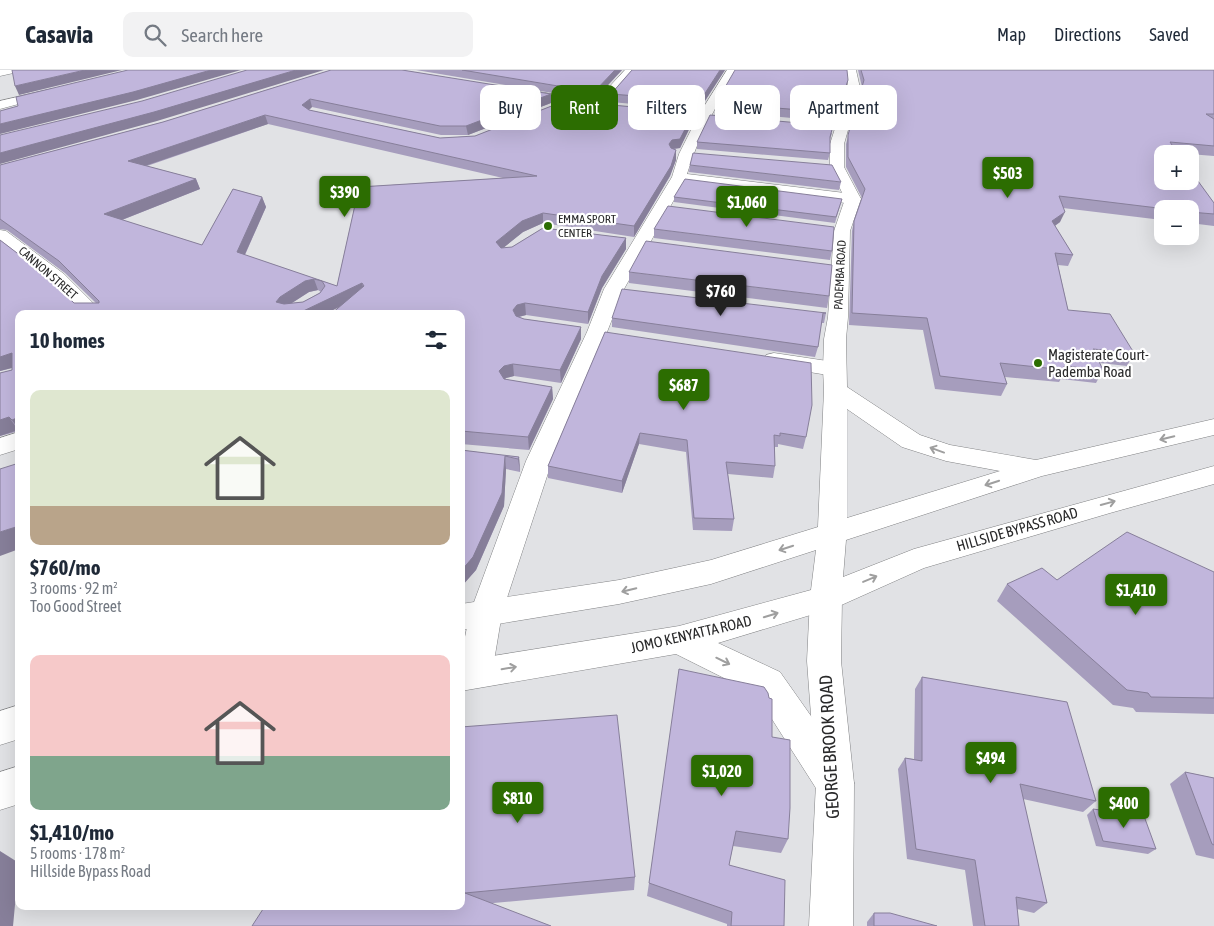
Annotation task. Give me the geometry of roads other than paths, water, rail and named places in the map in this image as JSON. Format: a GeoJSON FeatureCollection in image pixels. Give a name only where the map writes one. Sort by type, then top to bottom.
{"type":"FeatureCollection","features":[{"type":"Feature","properties":{"kind":"street"},"geometry":{"type":"LineString","coordinates":[[0,73],[14,70]]}},
{"type":"Feature","properties":{"kind":"street"},"geometry":{"type":"LineString","coordinates":[[617,85],[631,70]]}},
{"type":"Feature","properties":{"kind":"street"},"geometry":{"type":"LineString","coordinates":[[468,675],[474,615],[529,460],[556,426],[560,391],[624,290],[639,243],[679,177],[681,154],[732,70]]}},
{"type":"Feature","properties":{"kind":"street"},"geometry":{"type":"LineString","coordinates":[[852,70],[854,88],[836,127],[837,144],[832,167],[853,199]]}},
{"type":"Feature","properties":{"kind":"street"},"geometry":{"type":"LineString","coordinates":[[0,105],[64,89]]}},
{"type":"Feature","properties":{"kind":"street"},"geometry":{"type":"LineString","coordinates":[[546,111],[551,109]]}},
{"type":"Feature","properties":{"kind":"street"},"geometry":{"type":"LineString","coordinates":[[681,154],[705,156]]}},
{"type":"Feature","properties":{"kind":"street"},"geometry":{"type":"LineString","coordinates":[[679,177],[853,199]]}},
{"type":"Feature","properties":{"kind":"street","name":"PADEMBA ROAD"},"geometry":{"type":"LineString","coordinates":[[836,328],[842,231],[853,199]]}},
{"type":"Feature","properties":{"kind":"street"},"geometry":{"type":"LineString","coordinates":[[660,207],[679,209]]}},
{"type":"Feature","properties":{"kind":"street"},"geometry":{"type":"LineString","coordinates":[[822,229],[842,231]]}},
{"type":"Feature","properties":{"kind":"street","name":"CANNON STREET"},"geometry":{"type":"LineString","coordinates":[[0,235],[57,278],[90,310]]}},
{"type":"Feature","properties":{"kind":"street"},"geometry":{"type":"LineString","coordinates":[[620,241],[658,245]]}},
{"type":"Feature","properties":{"kind":"street"},"geometry":{"type":"LineString","coordinates":[[820,267],[839,269]]}},
{"type":"Feature","properties":{"kind":"street"},"geometry":{"type":"LineString","coordinates":[[818,314],[836,328],[832,534],[826,598]]}},
{"type":"Feature","properties":{"kind":"street"},"geometry":{"type":"LineString","coordinates":[[755,357],[835,380],[911,441],[946,453],[1036,469]]}},
{"type":"Feature","properties":{"kind":"street"},"geometry":{"type":"LineString","coordinates":[[474,615],[619,592],[711,572],[1036,469],[1214,427]]}},
{"type":"Feature","properties":{"kind":"street"},"geometry":{"type":"LineString","coordinates":[[0,447],[15,441]]}},
{"type":"Feature","properties":{"kind":"street","name":"HILLSIDE BYPASS ROAD"},"geometry":{"type":"LineString","coordinates":[[826,598],[914,560],[1088,509],[1214,475]]}},
{"type":"Feature","properties":{"kind":"street","name":"JOMO KENYATTA ROAD"},"geometry":{"type":"LineString","coordinates":[[468,675],[679,640],[826,598]]}},
{"type":"Feature","properties":{"kind":"street","name":"GEORGE BROOK ROAD"},"geometry":{"type":"LineString","coordinates":[[826,598],[824,661],[835,783],[832,926]]}},
{"type":"Feature","properties":{"kind":"street"},"geometry":{"type":"LineString","coordinates":[[679,640],[768,682],[835,783]]}},
{"type":"Feature","properties":{"kind":"street"},"geometry":{"type":"LineString","coordinates":[[0,728],[15,723]]}},
{"type":"Feature","properties":{"kind":"street"},"geometry":{"type":"LineString","coordinates":[[0,791],[15,786]]}},
{"type":"Feature","properties":{"kind":"place","name":"EMMA SPORT CENTER"},"geometry":{"type":"Point","coordinates":[548,226]}},
{"type":"Feature","properties":{"kind":"place","name":"Magisterate Court- Pademba Road"},"geometry":{"type":"Point","coordinates":[1038,363]}}]}
